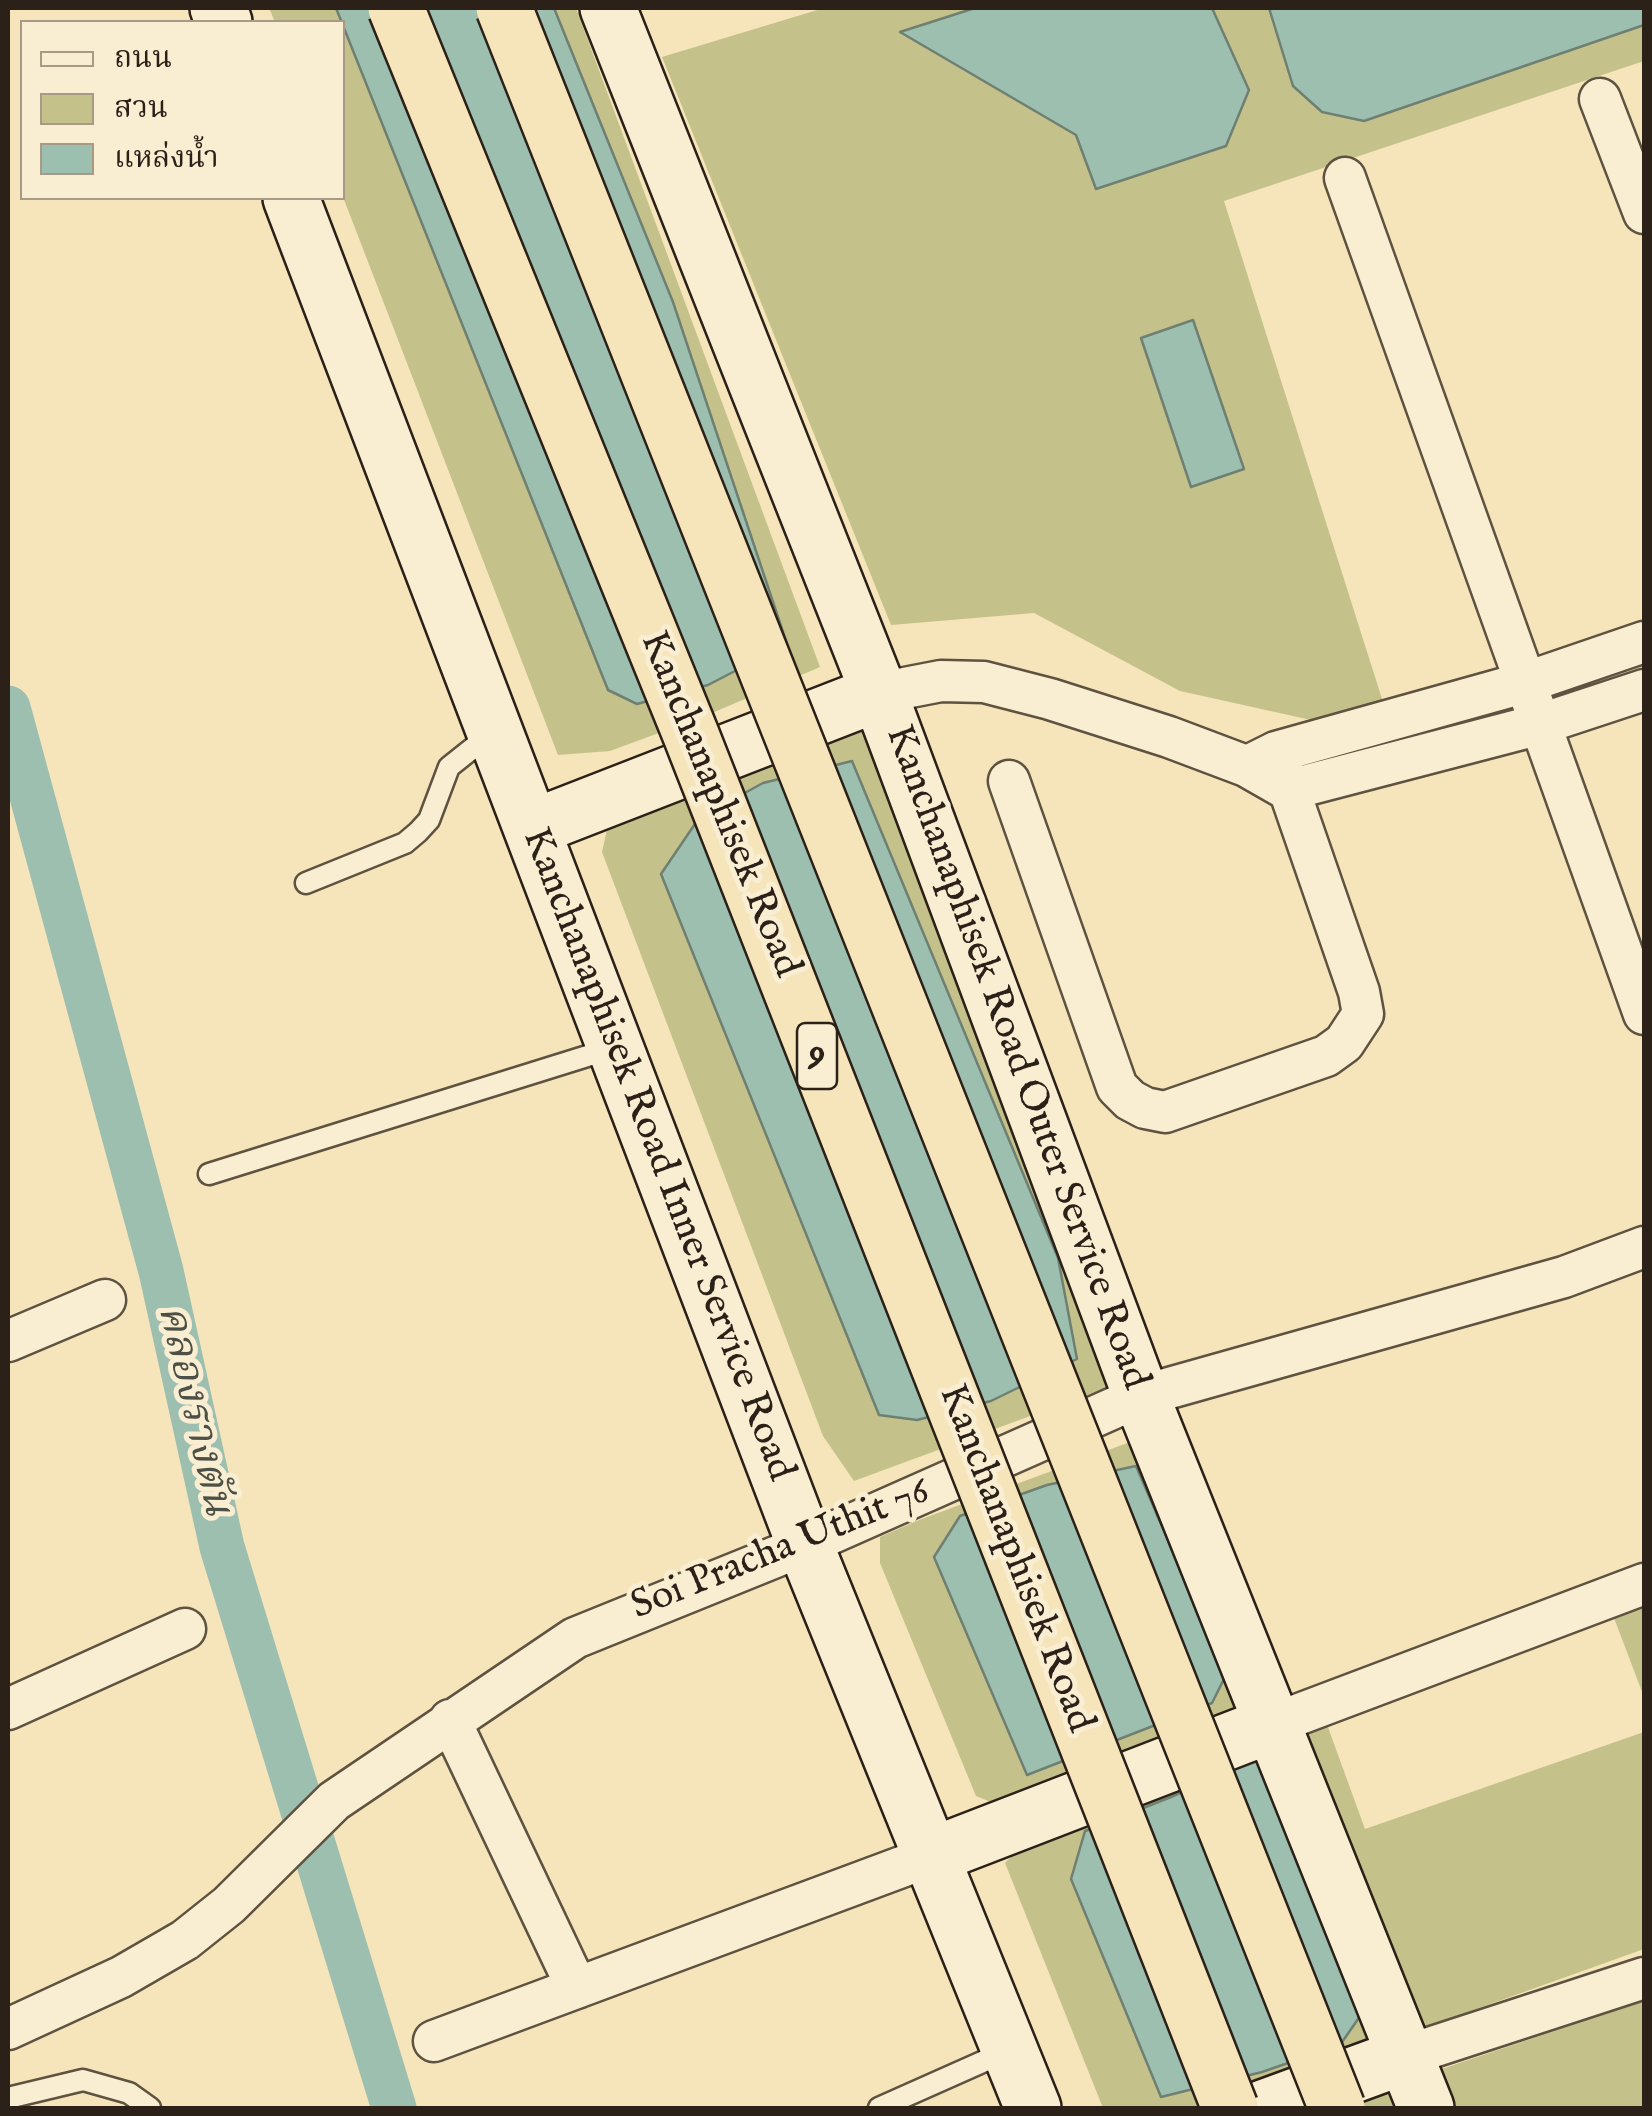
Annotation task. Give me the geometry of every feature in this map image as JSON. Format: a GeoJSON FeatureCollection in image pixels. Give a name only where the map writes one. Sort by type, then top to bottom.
{"type":"FeatureCollection","features":[{"type":"Feature","properties":{"kind":"highway","name":"Kanchanaphisek Road"},"geometry":{"type":"LineString","coordinates":[[396,8],[698,753],[1230,2108]]}},
{"type":"Feature","properties":{"kind":"highway"},"geometry":{"type":"LineString","coordinates":[[504,8],[1336,2108]]}},
{"type":"Feature","properties":{"kind":"main road","name":"Kanchanaphisek Road Outer Service Road"},"geometry":{"type":"LineString","coordinates":[[608,8],[879,693],[1141,1396],[1426,2108]]}},
{"type":"Feature","properties":{"kind":"main road","name":"Kanchanaphisek Road Inner Service Road"},"geometry":{"type":"LineString","coordinates":[[291,200],[806,1546],[1033,2108]]}},
{"type":"Feature","properties":{"kind":"main road"},"geometry":{"type":"LineString","coordinates":[[532,828],[879,693]]}},
{"type":"Feature","properties":{"kind":"main road"},"geometry":{"type":"LineString","coordinates":[[931,1856],[1272,1724]]}},
{"type":"Feature","properties":{"kind":"main road"},"geometry":{"type":"LineString","coordinates":[[1263,2108],[1405,2056]]}},
{"type":"Feature","properties":{"kind":"street"},"geometry":{"type":"LineString","coordinates":[[1600,99],[1644,213]]}},
{"type":"Feature","properties":{"kind":"street"},"geometry":{"type":"LineString","coordinates":[[1345,178],[1644,1014]]}},
{"type":"Feature","properties":{"kind":"street"},"geometry":{"type":"LineString","coordinates":[[1270,769],[1644,642]]}},
{"type":"Feature","properties":{"kind":"street"},"geometry":{"type":"LineString","coordinates":[[879,693],[941,682],[984,682],[1270,769],[1541,724],[1644,690]]}},
{"type":"Feature","properties":{"kind":"street"},"geometry":{"type":"LineString","coordinates":[[1008,781],[1117,1087],[1145,1108],[1165,1112],[1326,1056],[1344,1042],[1363,1014],[1359,992],[1270,769]]}},
{"type":"Feature","properties":{"kind":"street","name":"Soi Pracha Uthit 76"},"geometry":{"type":"LineString","coordinates":[[8,2029],[122,1977],[185,1940],[269,1868],[334,1802],[575,1638],[616,1618],[806,1546],[1141,1396],[1564,1277],[1644,1248]]}},
{"type":"Feature","properties":{"kind":"street"},"geometry":{"type":"LineString","coordinates":[[8,1341],[105,1300]]}},
{"type":"Feature","properties":{"kind":"street"},"geometry":{"type":"LineString","coordinates":[[1272,1724],[1644,1584]]}},
{"type":"Feature","properties":{"kind":"street"},"geometry":{"type":"LineString","coordinates":[[8,1709],[185,1629]]}},
{"type":"Feature","properties":{"kind":"street"},"geometry":{"type":"LineString","coordinates":[[450,1720],[577,1988]]}},
{"type":"Feature","properties":{"kind":"street"},"geometry":{"type":"LineString","coordinates":[[434,2040],[931,1856]]}},
{"type":"Feature","properties":{"kind":"street"},"geometry":{"type":"LineString","coordinates":[[1405,2056],[1644,1978]]}},
{"type":"Feature","properties":{"kind":"lane"},"geometry":{"type":"LineString","coordinates":[[306,883],[405,842],[418,832],[429,820],[449,767],[494,731]]}},
{"type":"Feature","properties":{"kind":"lane"},"geometry":{"type":"LineString","coordinates":[[210,1174],[616,1047]]}},
{"type":"Feature","properties":{"kind":"lane"},"geometry":{"type":"LineString","coordinates":[[880,2108],[1009,2050]]}},
{"type":"Feature","properties":{"kind":"lane"},"geometry":{"type":"LineString","coordinates":[[8,2098],[83,2080],[129,2093],[150,2108]]}},
{"type":"Feature","properties":{"kind":"green space"},"geometry":{"type":"Polygon","coordinates":[[[269,8],[576,8],[820,667],[610,751],[558,755],[344,200],[345,20],[274,20],[269,8]]]}},
{"type":"Feature","properties":{"kind":"green space"},"geometry":{"type":"Polygon","coordinates":[[[824,8],[975,8],[901,32],[1076,135],[1096,188],[1248,90],[1212,8],[1269,8],[1293,86],[1364,121],[1644,25],[1644,61],[1224,201],[1383,702],[1311,720],[1180,691],[1034,613],[891,625],[662,57],[824,8]]]}},
{"type":"Feature","properties":{"kind":"green space"},"geometry":{"type":"Polygon","coordinates":[[[865,721],[1104,1338],[1106,1388],[854,1481],[823,1436],[602,852],[607,830],[629,812],[865,721]]]}},
{"type":"Feature","properties":{"kind":"green space"},"geometry":{"type":"Polygon","coordinates":[[[1176,1425],[1251,1704],[998,1805],[976,1796],[880,1563],[880,1537],[1176,1425]]]}},
{"type":"Feature","properties":{"kind":"green space"},"geometry":{"type":"Polygon","coordinates":[[[1644,1599],[1644,1697],[1611,1610],[1644,1599]]]}},
{"type":"Feature","properties":{"kind":"green space"},"geometry":{"type":"Polygon","coordinates":[[[1325,1719],[1365,1829],[1644,1732],[1644,1949],[1200,2108],[1103,2108],[1005,1863],[1030,1837],[1325,1719]]]}},
{"type":"Feature","properties":{"kind":"green space"},"geometry":{"type":"Polygon","coordinates":[[[1644,2001],[1644,2108],[1332,2108],[1394,2085],[1644,2001]]]}},
{"type":"Feature","properties":{"kind":"water"},"geometry":{"type":"Polygon","coordinates":[[[336,8],[554,8],[673,302],[787,644],[708,685],[637,704],[608,690],[345,31],[345,20],[341,20],[336,8]]]}},
{"type":"Feature","properties":{"kind":"water"},"geometry":{"type":"Polygon","coordinates":[[[975,8],[1212,8],[1249,90],[1226,146],[1096,189],[1076,135],[900,32],[975,8]]]}},
{"type":"Feature","properties":{"kind":"water"},"geometry":{"type":"Polygon","coordinates":[[[1269,8],[1644,8],[1644,25],[1364,121],[1322,112],[1293,86],[1269,8]]]}},
{"type":"Feature","properties":{"kind":"water"},"geometry":{"type":"Polygon","coordinates":[[[1193,320],[1244,469],[1191,487],[1141,338],[1193,320]]]}},
{"type":"Feature","properties":{"kind":"water"},"geometry":{"type":"Polygon","coordinates":[[[852,761],[1058,1258],[1077,1359],[991,1401],[917,1420],[879,1415],[661,874],[699,818],[763,783],[852,761]]]}},
{"type":"Feature","properties":{"kind":"water"},"geometry":{"type":"Polygon","coordinates":[[[1136,1466],[1226,1675],[1212,1703],[1027,1775],[934,1557],[960,1516],[1047,1485],[1136,1466]]]}},
{"type":"Feature","properties":{"kind":"water"},"geometry":{"type":"Polygon","coordinates":[[[1262,1756],[1372,1999],[1340,2045],[1262,2072],[1161,2097],[1071,1879],[1085,1831],[1262,1756]]]}},
{"type":"Feature","properties":{"kind":"waterway","name":"คลองรางตัน"},"geometry":{"type":"LineString","coordinates":[[8,708],[161,1271],[222,1547],[394,2108]]}}]}
